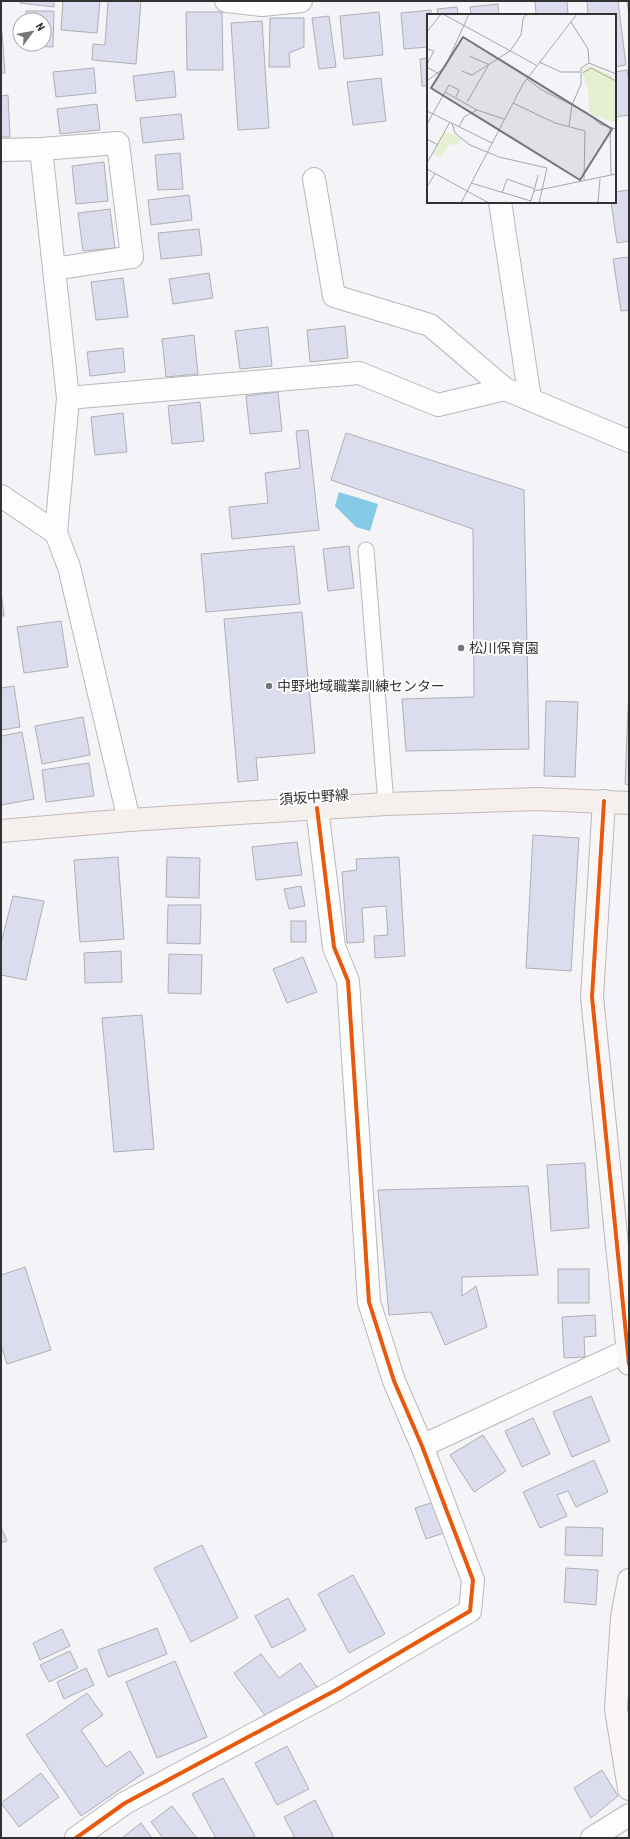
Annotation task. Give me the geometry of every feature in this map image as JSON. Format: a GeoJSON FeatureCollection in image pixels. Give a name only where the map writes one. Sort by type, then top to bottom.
{"type":"FeatureCollection","features":[{"type":"Feature","properties":{"kind":"main road","name":"須坂中野線"},"geometry":{"type":"LineString","coordinates":[[1,831],[129,820],[386,804],[537,799],[629,803]]}},
{"type":"Feature","properties":{"kind":"street"},"geometry":{"type":"LineString","coordinates":[[226,1],[262,5],[300,1]]}},
{"type":"Feature","properties":{"kind":"street"},"geometry":{"type":"LineString","coordinates":[[1,150],[118,142],[132,257],[54,269]]}},
{"type":"Feature","properties":{"kind":"street"},"geometry":{"type":"LineString","coordinates":[[41,148],[68,398],[56,533],[69,567],[129,820]]}},
{"type":"Feature","properties":{"kind":"street"},"geometry":{"type":"LineString","coordinates":[[314,179],[334,296],[430,325],[505,389],[629,441]]}},
{"type":"Feature","properties":{"kind":"street"},"geometry":{"type":"LineString","coordinates":[[500,203],[530,399]]}},
{"type":"Feature","properties":{"kind":"street"},"geometry":{"type":"LineString","coordinates":[[68,398],[359,373],[438,404],[505,389]]}},
{"type":"Feature","properties":{"kind":"street"},"geometry":{"type":"LineString","coordinates":[[1,496],[56,533]]}},
{"type":"Feature","properties":{"kind":"street"},"geometry":{"type":"LineString","coordinates":[[422,1446],[629,1355],[592,997],[604,801]]}},
{"type":"Feature","properties":{"kind":"street"},"geometry":{"type":"LineString","coordinates":[[76,1838],[125,1804],[336,1690],[470,1612],[474,1580],[422,1446],[394,1381],[369,1302],[348,981],[334,947],[317,808]]}},
{"type":"Feature","properties":{"kind":"street"},"geometry":{"type":"LineString","coordinates":[[629,1580],[622,1617],[616,1709],[629,1789]]}},
{"type":"Feature","properties":{"kind":"street"},"geometry":{"type":"LineString","coordinates":[[592,1838],[629,1815]]}},
{"type":"Feature","properties":{"kind":"lane"},"geometry":{"type":"LineString","coordinates":[[366,550],[386,804]]}},
{"type":"Feature","properties":{"kind":"water"},"geometry":{"type":"Polygon","coordinates":[[[339,492],[378,504],[370,531],[356,527],[335,506],[339,492]]]}},
{"type":"Feature","properties":{"kind":"building"},"geometry":{"type":"Polygon","coordinates":[[[20,1],[54,1],[54,7],[20,3],[20,1]]]}},
{"type":"Feature","properties":{"kind":"building"},"geometry":{"type":"Polygon","coordinates":[[[63,1],[100,1],[97,33],[61,30],[63,1]]]}},
{"type":"Feature","properties":{"kind":"building"},"geometry":{"type":"Polygon","coordinates":[[[108,1],[141,1],[136,64],[92,60],[93,44],[105,45],[108,1]]]}},
{"type":"Feature","properties":{"kind":"building"},"geometry":{"type":"Polygon","coordinates":[[[535,1],[567,1],[568,14],[536,14],[535,1]]]}},
{"type":"Feature","properties":{"kind":"building"},"geometry":{"type":"Polygon","coordinates":[[[587,1],[618,1],[626,65],[616,67],[616,14],[588,14],[587,1]]]}},
{"type":"Feature","properties":{"kind":"building"},"geometry":{"type":"Polygon","coordinates":[[[627,1],[629,1],[629,16],[627,1]]]}},
{"type":"Feature","properties":{"kind":"building"},"geometry":{"type":"Polygon","coordinates":[[[498,4],[499,14],[471,14],[470,7],[498,4]]]}},
{"type":"Feature","properties":{"kind":"building"},"geometry":{"type":"Polygon","coordinates":[[[457,7],[458,14],[438,14],[437,9],[457,7]]]}},
{"type":"Feature","properties":{"kind":"building"},"geometry":{"type":"Polygon","coordinates":[[[431,10],[431,14],[427,14],[427,47],[404,49],[401,13],[431,10]]]}},
{"type":"Feature","properties":{"kind":"building"},"geometry":{"type":"Polygon","coordinates":[[[54,11],[53,47],[52,12],[26,12],[54,11]]]}},
{"type":"Feature","properties":{"kind":"building"},"geometry":{"type":"Polygon","coordinates":[[[186,12],[222,12],[223,70],[187,70],[186,12]]]}},
{"type":"Feature","properties":{"kind":"building"},"geometry":{"type":"Polygon","coordinates":[[[379,12],[383,55],[344,59],[340,16],[379,12]]]}},
{"type":"Feature","properties":{"kind":"building"},"geometry":{"type":"Polygon","coordinates":[[[329,16],[336,67],[319,69],[312,18],[329,16]]]}},
{"type":"Feature","properties":{"kind":"building"},"geometry":{"type":"Polygon","coordinates":[[[270,18],[304,18],[304,47],[289,53],[290,67],[269,67],[270,18]]]}},
{"type":"Feature","properties":{"kind":"building"},"geometry":{"type":"Polygon","coordinates":[[[262,21],[269,128],[238,130],[231,23],[262,21]]]}},
{"type":"Feature","properties":{"kind":"building"},"geometry":{"type":"Polygon","coordinates":[[[2,32],[5,73],[1,73],[2,32]]]}},
{"type":"Feature","properties":{"kind":"building"},"geometry":{"type":"Polygon","coordinates":[[[427,58],[427,86],[422,86],[420,59],[427,58]]]}},
{"type":"Feature","properties":{"kind":"building"},"geometry":{"type":"Polygon","coordinates":[[[94,68],[96,93],[56,97],[53,72],[94,68]]]}},
{"type":"Feature","properties":{"kind":"building"},"geometry":{"type":"Polygon","coordinates":[[[627,70],[629,81],[629,115],[616,117],[616,72],[627,70]]]}},
{"type":"Feature","properties":{"kind":"building"},"geometry":{"type":"Polygon","coordinates":[[[174,71],[176,97],[136,101],[133,76],[174,71]]]}},
{"type":"Feature","properties":{"kind":"building"},"geometry":{"type":"Polygon","coordinates":[[[381,78],[386,121],[353,125],[347,82],[381,78]]]}},
{"type":"Feature","properties":{"kind":"building"},"geometry":{"type":"Polygon","coordinates":[[[8,95],[10,137],[1,137],[1,96],[8,95]]]}},
{"type":"Feature","properties":{"kind":"building"},"geometry":{"type":"Polygon","coordinates":[[[97,104],[100,130],[60,134],[57,109],[97,104]]]}},
{"type":"Feature","properties":{"kind":"building"},"geometry":{"type":"Polygon","coordinates":[[[181,114],[184,139],[143,143],[140,118],[181,114]]]}},
{"type":"Feature","properties":{"kind":"building"},"geometry":{"type":"Polygon","coordinates":[[[180,153],[183,189],[158,190],[155,155],[180,153]]]}},
{"type":"Feature","properties":{"kind":"building"},"geometry":{"type":"Polygon","coordinates":[[[104,162],[108,201],[76,204],[72,166],[104,162]]]}},
{"type":"Feature","properties":{"kind":"building"},"geometry":{"type":"Polygon","coordinates":[[[629,190],[629,241],[617,243],[611,203],[616,203],[616,192],[629,190]]]}},
{"type":"Feature","properties":{"kind":"building"},"geometry":{"type":"Polygon","coordinates":[[[189,195],[192,220],[151,225],[148,200],[189,195]]]}},
{"type":"Feature","properties":{"kind":"building"},"geometry":{"type":"Polygon","coordinates":[[[110,209],[115,248],[83,251],[78,213],[110,209]]]}},
{"type":"Feature","properties":{"kind":"building"},"geometry":{"type":"Polygon","coordinates":[[[199,229],[202,255],[161,259],[158,233],[199,229]]]}},
{"type":"Feature","properties":{"kind":"building"},"geometry":{"type":"Polygon","coordinates":[[[629,257],[629,310],[621,311],[613,259],[629,257]]]}},
{"type":"Feature","properties":{"kind":"building"},"geometry":{"type":"Polygon","coordinates":[[[209,273],[213,298],[173,304],[169,279],[209,273]]]}},
{"type":"Feature","properties":{"kind":"building"},"geometry":{"type":"Polygon","coordinates":[[[123,278],[128,317],[96,320],[91,282],[123,278]]]}},
{"type":"Feature","properties":{"kind":"building"},"geometry":{"type":"Polygon","coordinates":[[[345,326],[348,358],[310,362],[307,330],[345,326]]]}},
{"type":"Feature","properties":{"kind":"building"},"geometry":{"type":"Polygon","coordinates":[[[268,327],[272,366],[240,369],[235,331],[268,327]]]}},
{"type":"Feature","properties":{"kind":"building"},"geometry":{"type":"Polygon","coordinates":[[[194,335],[198,374],[166,377],[162,339],[194,335]]]}},
{"type":"Feature","properties":{"kind":"building"},"geometry":{"type":"Polygon","coordinates":[[[123,348],[125,372],[90,376],[87,352],[123,348]]]}},
{"type":"Feature","properties":{"kind":"building"},"geometry":{"type":"Polygon","coordinates":[[[278,392],[282,431],[250,434],[246,396],[278,392]]]}},
{"type":"Feature","properties":{"kind":"building"},"geometry":{"type":"Polygon","coordinates":[[[200,402],[204,441],[172,444],[168,406],[200,402]]]}},
{"type":"Feature","properties":{"kind":"building"},"geometry":{"type":"Polygon","coordinates":[[[123,413],[127,452],[95,455],[91,417],[123,413]]]}},
{"type":"Feature","properties":{"kind":"building"},"geometry":{"type":"Polygon","coordinates":[[[308,430],[319,530],[232,539],[229,507],[268,503],[265,473],[300,468],[296,431],[308,430]]]}},
{"type":"Feature","properties":{"kind":"building"},"geometry":{"type":"Polygon","coordinates":[[[346,433],[524,490],[529,749],[406,751],[402,699],[474,697],[473,529],[331,480],[346,433]]]}},
{"type":"Feature","properties":{"kind":"building"},"geometry":{"type":"Polygon","coordinates":[[[294,546],[300,604],[206,612],[201,554],[294,546]]]}},
{"type":"Feature","properties":{"kind":"building"},"geometry":{"type":"Polygon","coordinates":[[[349,546],[354,588],[328,591],[323,549],[349,546]]]}},
{"type":"Feature","properties":{"kind":"building"},"geometry":{"type":"Polygon","coordinates":[[[1,591],[4,616],[1,616],[1,591]]]}},
{"type":"Feature","properties":{"kind":"building","name":"中野地域職業訓練センター"},"geometry":{"type":"Polygon","coordinates":[[[302,612],[315,753],[256,758],[258,780],[238,782],[224,619],[302,612]]]}},
{"type":"Feature","properties":{"kind":"building"},"geometry":{"type":"Polygon","coordinates":[[[61,621],[68,667],[24,673],[17,627],[61,621]]]}},
{"type":"Feature","properties":{"kind":"building"},"geometry":{"type":"Polygon","coordinates":[[[629,685],[629,785],[625,784],[629,685]]]}},
{"type":"Feature","properties":{"kind":"building"},"geometry":{"type":"Polygon","coordinates":[[[14,686],[20,727],[1,730],[1,688],[14,686]]]}},
{"type":"Feature","properties":{"kind":"building"},"geometry":{"type":"Polygon","coordinates":[[[546,701],[578,702],[575,777],[544,776],[546,701]]]}},
{"type":"Feature","properties":{"kind":"building"},"geometry":{"type":"Polygon","coordinates":[[[83,717],[90,755],[42,764],[35,726],[83,717]]]}},
{"type":"Feature","properties":{"kind":"building"},"geometry":{"type":"Polygon","coordinates":[[[22,732],[34,799],[1,805],[1,736],[22,732]]]}},
{"type":"Feature","properties":{"kind":"building"},"geometry":{"type":"Polygon","coordinates":[[[89,763],[94,796],[46,802],[42,770],[89,763]]]}},
{"type":"Feature","properties":{"kind":"building"},"geometry":{"type":"Polygon","coordinates":[[[533,835],[579,838],[571,971],[526,968],[533,835]]]}},
{"type":"Feature","properties":{"kind":"building"},"geometry":{"type":"Polygon","coordinates":[[[297,842],[302,875],[256,880],[252,847],[297,842]]]}},
{"type":"Feature","properties":{"kind":"building"},"geometry":{"type":"Polygon","coordinates":[[[118,857],[124,939],[80,942],[74,860],[118,857]]]}},
{"type":"Feature","properties":{"kind":"building"},"geometry":{"type":"Polygon","coordinates":[[[167,857],[200,858],[199,898],[166,897],[167,857]]]}},
{"type":"Feature","properties":{"kind":"building"},"geometry":{"type":"Polygon","coordinates":[[[399,857],[405,956],[375,958],[374,936],[388,935],[386,906],[362,908],[364,942],[347,943],[342,872],[357,870],[356,859],[399,857]]]}},
{"type":"Feature","properties":{"kind":"building"},"geometry":{"type":"Polygon","coordinates":[[[301,886],[305,906],[289,909],[284,889],[301,886]]]}},
{"type":"Feature","properties":{"kind":"building"},"geometry":{"type":"Polygon","coordinates":[[[13,896],[44,901],[26,980],[1,975],[1,943],[13,896]]]}},
{"type":"Feature","properties":{"kind":"building"},"geometry":{"type":"Polygon","coordinates":[[[168,905],[201,905],[200,944],[167,943],[168,905]]]}},
{"type":"Feature","properties":{"kind":"building"},"geometry":{"type":"Polygon","coordinates":[[[291,921],[306,921],[306,942],[291,942],[291,921]]]}},
{"type":"Feature","properties":{"kind":"building"},"geometry":{"type":"Polygon","coordinates":[[[121,951],[122,982],[85,983],[84,953],[121,951]]]}},
{"type":"Feature","properties":{"kind":"building"},"geometry":{"type":"Polygon","coordinates":[[[169,954],[202,955],[201,994],[168,993],[169,954]]]}},
{"type":"Feature","properties":{"kind":"building"},"geometry":{"type":"Polygon","coordinates":[[[303,957],[317,992],[287,1003],[273,969],[303,957]]]}},
{"type":"Feature","properties":{"kind":"building"},"geometry":{"type":"Polygon","coordinates":[[[142,1015],[154,1149],[114,1152],[102,1018],[142,1015]]]}},
{"type":"Feature","properties":{"kind":"building"},"geometry":{"type":"Polygon","coordinates":[[[585,1163],[589,1228],[551,1231],[547,1165],[585,1163]]]}},
{"type":"Feature","properties":{"kind":"building"},"geometry":{"type":"Polygon","coordinates":[[[528,1186],[538,1275],[462,1277],[462,1296],[476,1286],[487,1327],[445,1345],[431,1312],[389,1315],[378,1190],[528,1186]]]}},
{"type":"Feature","properties":{"kind":"building"},"geometry":{"type":"Polygon","coordinates":[[[25,1267],[51,1350],[7,1364],[1,1345],[1,1275],[25,1267]]]}},
{"type":"Feature","properties":{"kind":"building"},"geometry":{"type":"Polygon","coordinates":[[[558,1269],[589,1269],[589,1303],[558,1303],[558,1269]]]}},
{"type":"Feature","properties":{"kind":"building"},"geometry":{"type":"Polygon","coordinates":[[[595,1315],[596,1336],[584,1337],[585,1357],[564,1358],[562,1317],[595,1315]]]}},
{"type":"Feature","properties":{"kind":"building"},"geometry":{"type":"Polygon","coordinates":[[[591,1396],[610,1441],[572,1457],[553,1412],[591,1396]]]}},
{"type":"Feature","properties":{"kind":"building"},"geometry":{"type":"Polygon","coordinates":[[[533,1418],[550,1454],[522,1467],[505,1431],[533,1418]]]}},
{"type":"Feature","properties":{"kind":"building"},"geometry":{"type":"Polygon","coordinates":[[[483,1435],[506,1471],[474,1492],[450,1455],[483,1435]]]}},
{"type":"Feature","properties":{"kind":"building"},"geometry":{"type":"Polygon","coordinates":[[[594,1460],[608,1492],[576,1507],[568,1491],[557,1495],[567,1516],[540,1528],[523,1492],[594,1460]]]}},
{"type":"Feature","properties":{"kind":"building"},"geometry":{"type":"Polygon","coordinates":[[[440,1500],[450,1531],[426,1539],[415,1508],[440,1500]]]}},
{"type":"Feature","properties":{"kind":"building"},"geometry":{"type":"Polygon","coordinates":[[[1,1527],[7,1541],[1,1543],[1,1527]]]}},
{"type":"Feature","properties":{"kind":"building"},"geometry":{"type":"Polygon","coordinates":[[[566,1527],[603,1528],[602,1556],[565,1555],[566,1527]]]}},
{"type":"Feature","properties":{"kind":"building"},"geometry":{"type":"Polygon","coordinates":[[[202,1545],[238,1618],[191,1642],[154,1568],[202,1545]]]}},
{"type":"Feature","properties":{"kind":"building"},"geometry":{"type":"Polygon","coordinates":[[[566,1568],[598,1570],[596,1605],[564,1602],[566,1568]]]}},
{"type":"Feature","properties":{"kind":"building"},"geometry":{"type":"Polygon","coordinates":[[[353,1575],[385,1634],[349,1653],[318,1594],[353,1575]]]}},
{"type":"Feature","properties":{"kind":"building"},"geometry":{"type":"Polygon","coordinates":[[[288,1598],[306,1630],[272,1648],[255,1616],[288,1598]]]}},
{"type":"Feature","properties":{"kind":"building"},"geometry":{"type":"Polygon","coordinates":[[[157,1628],[167,1654],[108,1677],[98,1650],[157,1628]]]}},
{"type":"Feature","properties":{"kind":"building"},"geometry":{"type":"Polygon","coordinates":[[[62,1629],[70,1646],[40,1660],[33,1643],[62,1629]]]}},
{"type":"Feature","properties":{"kind":"building"},"geometry":{"type":"Polygon","coordinates":[[[70,1651],[78,1668],[49,1682],[40,1665],[70,1651]]]}},
{"type":"Feature","properties":{"kind":"building"},"geometry":{"type":"Polygon","coordinates":[[[261,1654],[279,1678],[300,1663],[317,1687],[269,1721],[234,1673],[261,1654]]]}},
{"type":"Feature","properties":{"kind":"building"},"geometry":{"type":"Polygon","coordinates":[[[175,1661],[207,1737],[157,1758],[126,1682],[175,1661]]]}},
{"type":"Feature","properties":{"kind":"building"},"geometry":{"type":"Polygon","coordinates":[[[86,1668],[94,1685],[64,1699],[57,1682],[86,1668]]]}},
{"type":"Feature","properties":{"kind":"building"},"geometry":{"type":"Polygon","coordinates":[[[87,1693],[103,1715],[81,1730],[106,1767],[130,1751],[144,1773],[81,1816],[26,1735],[87,1693]]]}},
{"type":"Feature","properties":{"kind":"building"},"geometry":{"type":"Polygon","coordinates":[[[287,1746],[309,1789],[277,1805],[255,1763],[287,1746]]]}},
{"type":"Feature","properties":{"kind":"building"},"geometry":{"type":"Polygon","coordinates":[[[602,1770],[618,1796],[591,1818],[574,1788],[602,1770]]]}},
{"type":"Feature","properties":{"kind":"building"},"geometry":{"type":"Polygon","coordinates":[[[41,1773],[59,1797],[19,1827],[1,1803],[41,1773]]]}},
{"type":"Feature","properties":{"kind":"building"},"geometry":{"type":"Polygon","coordinates":[[[223,1778],[255,1836],[251,1838],[216,1838],[192,1794],[223,1778]]]}},
{"type":"Feature","properties":{"kind":"building"},"geometry":{"type":"Polygon","coordinates":[[[315,1800],[334,1838],[295,1838],[284,1817],[315,1800]]]}},
{"type":"Feature","properties":{"kind":"building"},"geometry":{"type":"Polygon","coordinates":[[[172,1806],[196,1837],[195,1838],[163,1838],[151,1822],[172,1806]]]}},
{"type":"Feature","properties":{"kind":"building"},"geometry":{"type":"Polygon","coordinates":[[[141,1823],[152,1838],[122,1838],[141,1823]]]}},
{"type":"Feature","properties":{"kind":"cycle path"},"geometry":{"type":"LineString","coordinates":[[604,801],[592,997],[629,1364]]}},
{"type":"Feature","properties":{"kind":"cycle path"},"geometry":{"type":"LineString","coordinates":[[76,1838],[125,1803],[336,1690],[470,1611],[473,1580],[422,1446],[394,1381],[369,1302],[348,981],[334,947],[317,808]]}},
{"type":"Feature","properties":{"kind":"place","name":"松川保育園"},"geometry":{"type":"Point","coordinates":[461,648]}},
{"type":"Feature","properties":{"kind":"place","name":"中野地域職業訓練センター"},"geometry":{"type":"Point","coordinates":[269,686]}}]}
